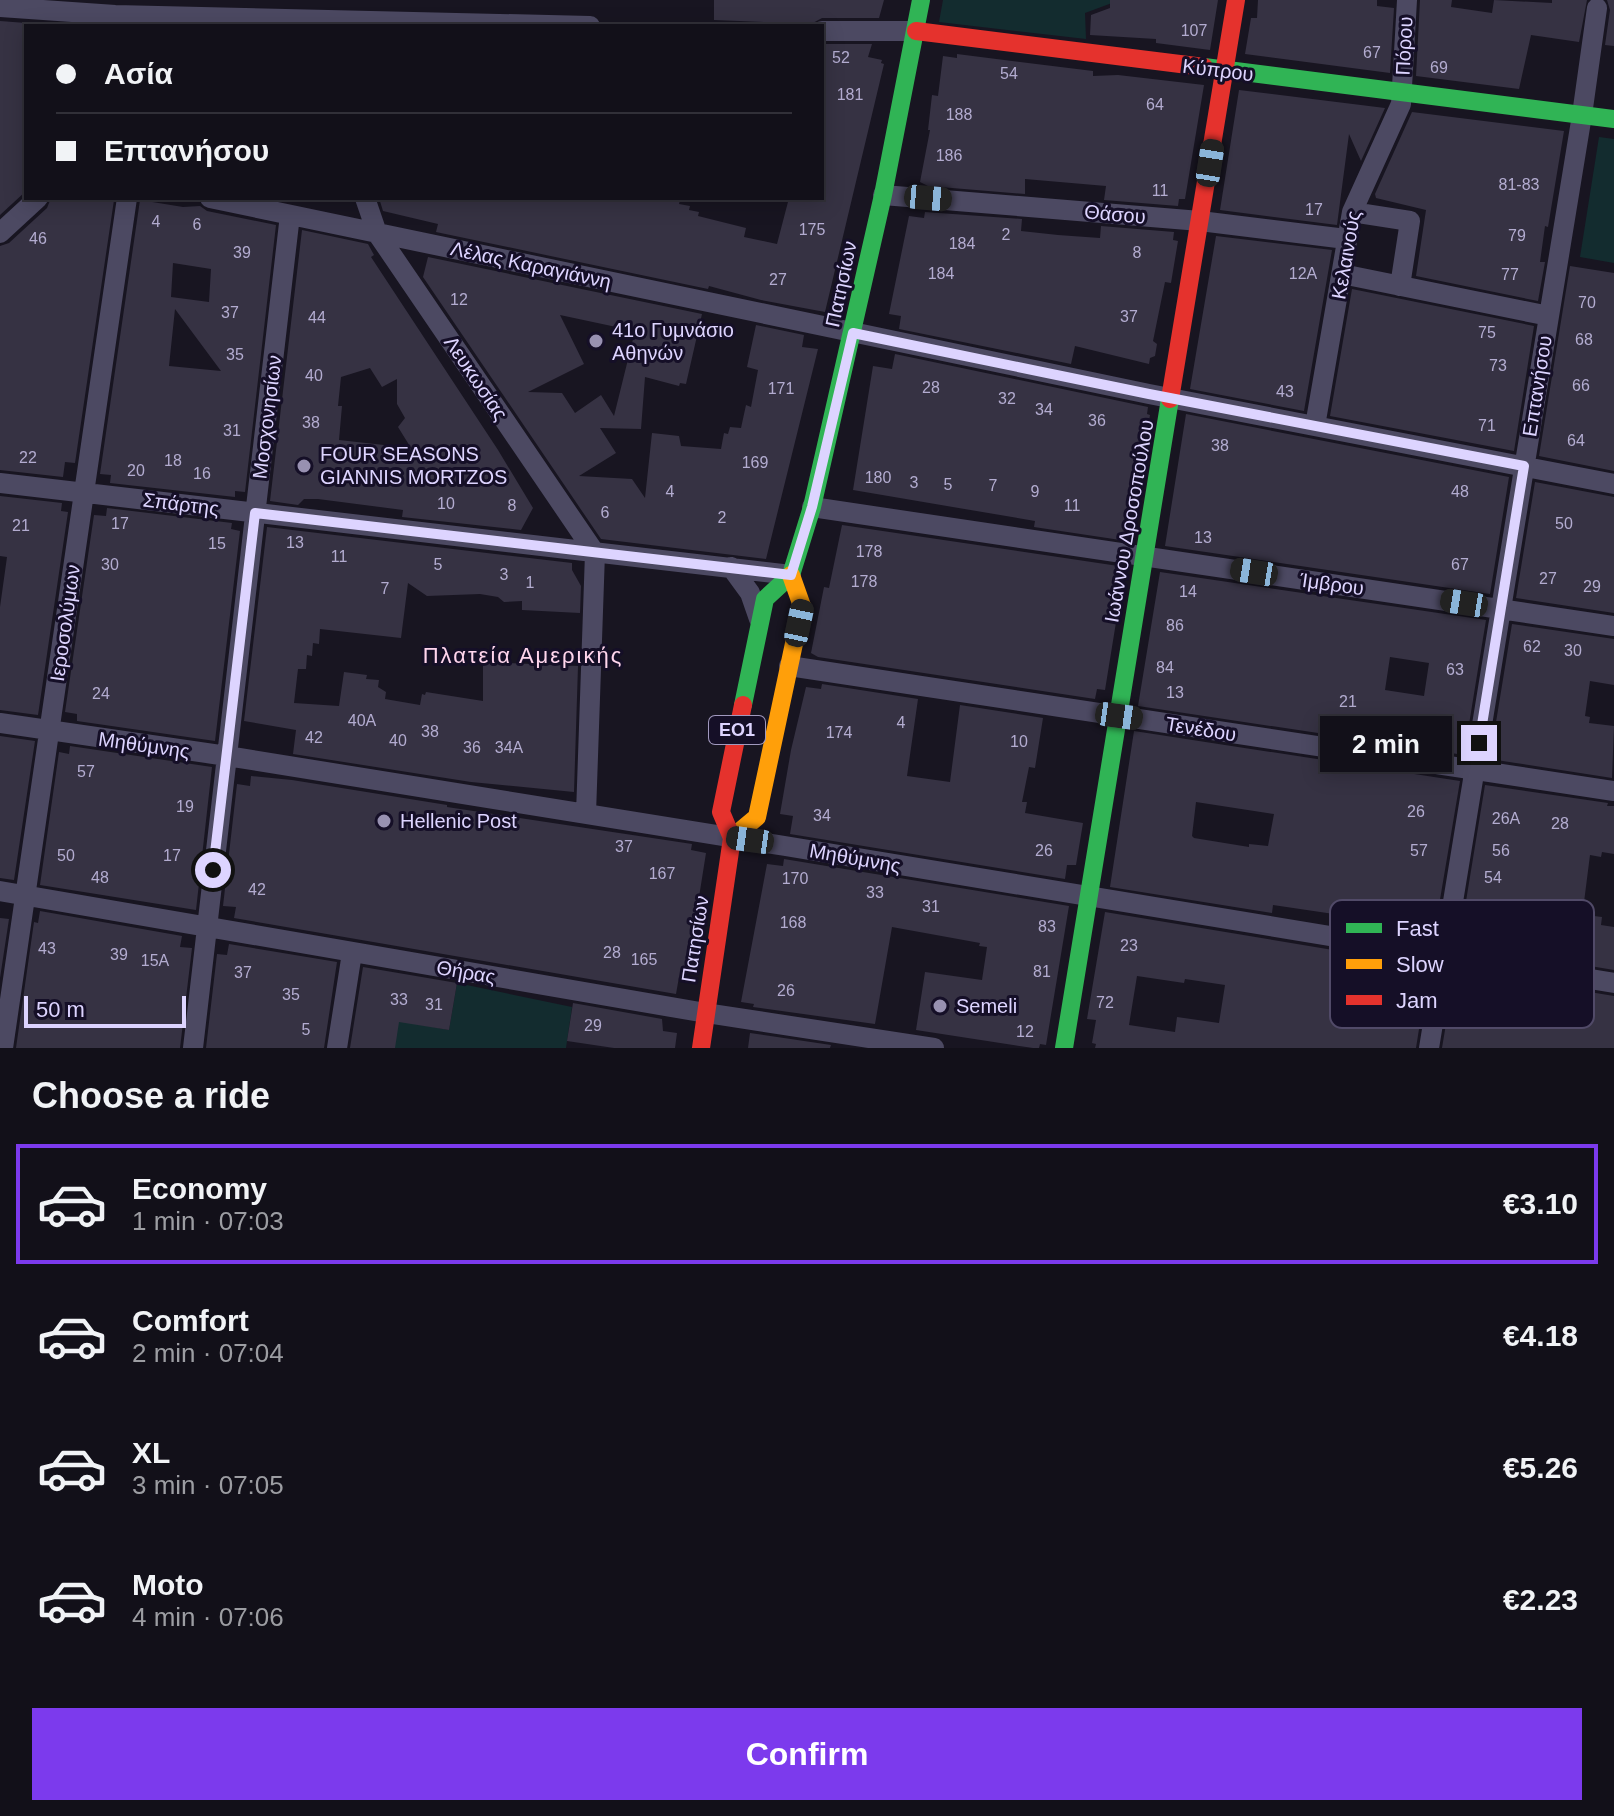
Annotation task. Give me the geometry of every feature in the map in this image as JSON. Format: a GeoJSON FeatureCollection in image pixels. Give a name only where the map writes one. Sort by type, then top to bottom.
{"type":"FeatureCollection","features":[{"type":"Feature","properties":{"kind":"street","name":"Πατησίων"},"geometry":{"type":"LineString","coordinates":[[701,1048],[732,838],[721,812],[760,621],[765,599],[791,575],[812,507],[883,195],[921,0]]}},
{"type":"Feature","properties":{"kind":"street","name":"Ιωάννου Δροσοπούλου"},"geometry":{"type":"LineString","coordinates":[[1064,1048],[1236,0]]}},
{"type":"Feature","properties":{"kind":"street","name":"Πόρου"},"geometry":{"type":"LineString","coordinates":[[1401,93],[1407,0]]}},
{"type":"Feature","properties":{"kind":"street"},"geometry":{"type":"LineString","coordinates":[[0,7],[114,20],[156,8],[538,24]]}},
{"type":"Feature","properties":{"kind":"street","name":"Επτανήσου"},"geometry":{"type":"LineString","coordinates":[[1453,900],[1597,8]]}},
{"type":"Feature","properties":{"kind":"street","name":"Κύπρου"},"geometry":{"type":"LineString","coordinates":[[824,31],[916,31],[1614,119]]}},
{"type":"Feature","properties":{"kind":"street","name":"Κελαινούς"},"geometry":{"type":"LineString","coordinates":[[1315,426],[1352,212],[1401,104],[1401,93]]}},
{"type":"Feature","properties":{"kind":"street","name":"Θάσου"},"geometry":{"type":"LineString","coordinates":[[883,195],[1200,221],[1346,239]]}},
{"type":"Feature","properties":{"kind":"street"},"geometry":{"type":"LineString","coordinates":[[0,233],[36,200]]}},
{"type":"Feature","properties":{"kind":"street","name":"Ιεροσολύμων"},"geometry":{"type":"LineString","coordinates":[[3,1048],[127,200]]}},
{"type":"Feature","properties":{"kind":"street","name":"Λέλας Καραγιάννη"},"geometry":{"type":"LineString","coordinates":[[219,200],[1172,398],[1614,484]]}},
{"type":"Feature","properties":{"kind":"street","name":"Λευκωσίας"},"geometry":{"type":"LineString","coordinates":[[366,200],[377,233],[595,553]]}},
{"type":"Feature","properties":{"kind":"street"},"geometry":{"type":"LineString","coordinates":[[1352,212],[1410,221],[1400,286]]}},
{"type":"Feature","properties":{"kind":"street","name":"Μοσχονησίων"},"geometry":{"type":"LineString","coordinates":[[193,1048],[290,215]]}},
{"type":"Feature","properties":{"kind":"street"},"geometry":{"type":"LineString","coordinates":[[1342,274],[1549,316]]}},
{"type":"Feature","properties":{"kind":"street","name":"Σπάρτης"},"geometry":{"type":"LineString","coordinates":[[0,483],[791,575]]}},
{"type":"Feature","properties":{"kind":"street","name":"Ίμβρου"},"geometry":{"type":"LineString","coordinates":[[812,507],[1614,626]]}},
{"type":"Feature","properties":{"kind":"street"},"geometry":{"type":"LineString","coordinates":[[586,814],[595,553]]}},
{"type":"Feature","properties":{"kind":"street"},"geometry":{"type":"LineString","coordinates":[[731,567],[750,593],[760,621]]}},
{"type":"Feature","properties":{"kind":"street","name":"ΕΟ1"},"geometry":{"type":"LineString","coordinates":[[732,838],[757,817],[802,606],[791,575]]}},
{"type":"Feature","properties":{"kind":"street","name":"Τενέδου"},"geometry":{"type":"LineString","coordinates":[[789,666],[1614,791]]}},
{"type":"Feature","properties":{"kind":"street","name":"Μηθύμνης"},"geometry":{"type":"LineString","coordinates":[[0,723],[227,756],[1330,936]]}},
{"type":"Feature","properties":{"kind":"street","name":"Θήρας"},"geometry":{"type":"LineString","coordinates":[[0,891],[706,1013],[934,1048]]}},
{"type":"Feature","properties":{"kind":"street"},"geometry":{"type":"LineString","coordinates":[[337,1048],[352,953]]}},
{"type":"Feature","properties":{"kind":"street","name":"Μηθύμνης"},"geometry":{"type":"LineString","coordinates":[[1594,980],[1614,983]]}},
{"type":"Feature","properties":{"kind":"street","name":"Επτανήσου"},"geometry":{"type":"LineString","coordinates":[[1429,1048],[1432,1028]]}},
{"type":"Feature","properties":{"kind":"green space"},"geometry":{"type":"Polygon","coordinates":[[[943,0],[1120,0],[1085,13],[1086,39],[939,22],[943,0]]]}},
{"type":"Feature","properties":{"kind":"green space"},"geometry":{"type":"Polygon","coordinates":[[[1599,137],[1614,139],[1614,263],[1580,257],[1599,137]]]}},
{"type":"Feature","properties":{"kind":"green space"},"geometry":{"type":"Polygon","coordinates":[[[457,983],[572,1007],[566,1048],[391,1048],[395,1020],[449,1030],[457,983]]]}},
{"type":"Feature","properties":{"kind":"building"},"geometry":{"type":"Polygon","coordinates":[[[714,0],[884,0],[879,18],[822,18],[811,24],[714,20],[714,0]]]}},
{"type":"Feature","properties":{"kind":"building"},"geometry":{"type":"Polygon","coordinates":[[[1110,0],[1218,0],[1210,50],[1156,43],[1156,39],[1090,35],[1091,15],[1110,8],[1110,0]]]}},
{"type":"Feature","properties":{"kind":"building"},"geometry":{"type":"Polygon","coordinates":[[[1258,0],[1377,0],[1377,6],[1394,8],[1390,73],[1245,54],[1251,18],[1257,18],[1258,0]]]}},
{"type":"Feature","properties":{"kind":"building"},"geometry":{"type":"Polygon","coordinates":[[[1420,0],[1452,0],[1451,7],[1492,13],[1494,0],[1552,3],[1552,0],[1587,0],[1579,42],[1531,35],[1519,89],[1416,76],[1420,0]]]}},
{"type":"Feature","properties":{"kind":"building"},"geometry":{"type":"Polygon","coordinates":[[[1607,0],[1614,0],[1614,46],[1605,45],[1610,10],[1607,0]]]}},
{"type":"Feature","properties":{"kind":"building"},"geometry":{"type":"Polygon","coordinates":[[[0,21],[26,24],[24,193],[0,215],[0,21]]]}},
{"type":"Feature","properties":{"kind":"building"},"geometry":{"type":"Polygon","coordinates":[[[824,44],[872,44],[868,57],[882,60],[884,64],[825,312],[436,232],[438,224],[383,211],[380,200],[680,200],[679,204],[699,212],[698,216],[746,228],[744,237],[777,244],[788,200],[824,200],[824,44]]]}},
{"type":"Feature","properties":{"kind":"building"},"geometry":{"type":"Polygon","coordinates":[[[957,54],[1093,71],[1093,76],[1118,75],[1204,85],[1185,199],[1179,199],[1178,206],[1104,200],[1106,186],[1025,179],[1025,194],[928,186],[920,182],[930,130],[932,95],[938,96],[943,56],[957,58],[957,54]]]}},
{"type":"Feature","properties":{"kind":"building"},"geometry":{"type":"Polygon","coordinates":[[[1239,90],[1385,108],[1361,161],[1349,134],[1337,225],[1220,210],[1239,90]]]}},
{"type":"Feature","properties":{"kind":"building"},"geometry":{"type":"Polygon","coordinates":[[[1412,112],[1564,131],[1548,227],[1545,226],[1540,262],[1545,262],[1538,301],[1416,276],[1426,210],[1376,198],[1375,194],[1412,112]]]}},
{"type":"Feature","properties":{"kind":"building"},"geometry":{"type":"Polygon","coordinates":[[[50,200],[114,200],[75,463],[65,462],[63,477],[0,470],[0,246],[9,243],[47,208],[50,200]]]}},
{"type":"Feature","properties":{"kind":"building"},"geometry":{"type":"Polygon","coordinates":[[[140,200],[183,207],[200,206],[207,211],[276,225],[245,492],[235,491],[235,497],[110,483],[111,475],[100,474],[140,200]],[[173,263],[171,297],[209,302],[211,269],[173,263]],[[175,309],[169,366],[221,371],[175,309]]]}},
{"type":"Feature","properties":{"kind":"building"},"geometry":{"type":"Polygon","coordinates":[[[925,212],[1022,219],[1021,231],[1058,235],[1100,238],[1101,226],[1174,232],[1173,240],[1178,241],[1171,283],[1165,282],[1153,341],[1157,344],[1155,356],[1150,358],[1149,364],[1075,346],[1071,364],[899,329],[901,316],[889,314],[909,216],[924,218],[925,212]]]}},
{"type":"Feature","properties":{"kind":"building"},"geometry":{"type":"Polygon","coordinates":[[[302,230],[368,244],[374,255],[371,257],[533,508],[521,530],[402,517],[403,510],[318,499],[304,499],[298,505],[270,501],[302,230]],[[370,368],[341,377],[339,440],[411,448],[398,427],[405,418],[397,404],[397,379],[382,387],[370,368]]]}},
{"type":"Feature","properties":{"kind":"building"},"geometry":{"type":"Polygon","coordinates":[[[1216,236],[1332,250],[1304,411],[1190,389],[1216,236]]]}},
{"type":"Feature","properties":{"kind":"building"},"geometry":{"type":"Polygon","coordinates":[[[428,257],[702,314],[686,384],[680,383],[679,386],[645,377],[641,429],[600,428],[616,453],[579,476],[632,479],[645,498],[652,433],[679,436],[681,446],[721,449],[724,433],[728,434],[730,427],[741,428],[746,405],[751,407],[758,370],[747,367],[756,325],[804,335],[802,347],[818,349],[766,559],[601,539],[423,277],[428,257]],[[560,315],[584,364],[528,392],[562,393],[575,413],[601,395],[614,416],[635,331],[560,315]]]}},
{"type":"Feature","properties":{"kind":"building"},"geometry":{"type":"Polygon","coordinates":[[[1570,266],[1614,273],[1614,471],[1539,456],[1570,266]]]}},
{"type":"Feature","properties":{"kind":"building"},"geometry":{"type":"Polygon","coordinates":[[[1352,289],[1534,326],[1514,451],[1330,416],[1352,289]]]}},
{"type":"Feature","properties":{"kind":"building"},"geometry":{"type":"Polygon","coordinates":[[[895,354],[1148,407],[1147,414],[1150,415],[1127,541],[1034,527],[1035,521],[853,490],[873,366],[892,369],[895,354]]]}},
{"type":"Feature","properties":{"kind":"building"},"geometry":{"type":"Polygon","coordinates":[[[1186,414],[1509,477],[1490,594],[1165,546],[1186,414]]]}},
{"type":"Feature","properties":{"kind":"building"},"geometry":{"type":"Polygon","coordinates":[[[1535,482],[1614,497],[1614,613],[1516,598],[1535,482]]]}},
{"type":"Feature","properties":{"kind":"building"},"geometry":{"type":"Polygon","coordinates":[[[0,496],[62,503],[61,511],[68,512],[38,715],[0,710],[0,607],[7,557],[0,556],[0,496]]]}},
{"type":"Feature","properties":{"kind":"building"},"geometry":{"type":"Polygon","coordinates":[[[107,508],[232,523],[231,529],[240,531],[215,741],[77,721],[77,714],[65,712],[94,515],[106,516],[107,508]]]}},
{"type":"Feature","properties":{"kind":"building"},"geometry":{"type":"Polygon","coordinates":[[[842,525],[1125,567],[1105,690],[1097,689],[1095,699],[818,657],[811,653],[824,587],[829,588],[842,525]]]}},
{"type":"Feature","properties":{"kind":"building"},"geometry":{"type":"Polygon","coordinates":[[[267,527],[572,563],[572,570],[581,586],[580,613],[522,610],[522,601],[504,602],[498,597],[480,594],[427,596],[408,583],[401,638],[320,629],[319,644],[313,643],[312,656],[307,655],[306,669],[298,669],[294,703],[339,706],[344,672],[379,680],[378,687],[386,692],[385,699],[420,705],[422,694],[426,692],[483,701],[483,665],[487,662],[578,666],[574,792],[471,782],[293,754],[296,730],[244,721],[267,527]]]}},
{"type":"Feature","properties":{"kind":"building"},"geometry":{"type":"Polygon","coordinates":[[[1160,572],[1486,620],[1464,755],[1138,706],[1160,572]],[[1390,657],[1385,690],[1424,696],[1429,663],[1390,657]]]}},
{"type":"Feature","properties":{"kind":"building"},"geometry":{"type":"Polygon","coordinates":[[[1512,624],[1614,639],[1614,685],[1590,681],[1585,716],[1590,717],[1589,723],[1614,726],[1612,778],[1490,759],[1512,624]]]}},
{"type":"Feature","properties":{"kind":"building"},"geometry":{"type":"Polygon","coordinates":[[[822,684],[918,699],[907,776],[950,782],[960,705],[1043,718],[1035,768],[1029,767],[1022,802],[1027,802],[1025,813],[1083,823],[1076,865],[1067,865],[1065,879],[790,834],[793,816],[780,814],[791,750],[806,687],[821,689],[822,684]]]}},
{"type":"Feature","properties":{"kind":"building"},"geometry":{"type":"Polygon","coordinates":[[[1134,731],[1460,781],[1440,900],[1330,900],[1330,913],[1273,905],[1272,913],[1110,887],[1134,731]],[[1196,802],[1194,838],[1249,847],[1249,844],[1268,846],[1274,814],[1196,802]]]}},
{"type":"Feature","properties":{"kind":"building"},"geometry":{"type":"Polygon","coordinates":[[[0,736],[35,741],[14,880],[0,878],[0,736]]]}},
{"type":"Feature","properties":{"kind":"building"},"geometry":{"type":"Polygon","coordinates":[[[70,746],[212,767],[196,910],[40,885],[59,752],[69,754],[70,746]]]}},
{"type":"Feature","properties":{"kind":"building"},"geometry":{"type":"Polygon","coordinates":[[[251,776],[692,844],[691,850],[706,853],[686,979],[679,977],[676,994],[234,918],[236,907],[223,906],[237,784],[250,786],[251,776]]]}},
{"type":"Feature","properties":{"kind":"building"},"geometry":{"type":"Polygon","coordinates":[[[1485,785],[1614,806],[1614,854],[1602,852],[1601,857],[1590,855],[1584,900],[1466,900],[1485,785]]]}},
{"type":"Feature","properties":{"kind":"building"},"geometry":{"type":"Polygon","coordinates":[[[784,859],[1069,906],[1046,1045],[1033,1048],[916,1030],[925,972],[982,980],[987,947],[979,946],[980,943],[892,927],[875,1024],[753,1007],[754,1004],[741,1002],[767,864],[783,866],[784,859]]]}},
{"type":"Feature","properties":{"kind":"building"},"geometry":{"type":"Polygon","coordinates":[[[40,911],[182,936],[180,947],[192,948],[180,1048],[16,1048],[34,922],[38,923],[40,911]]]}},
{"type":"Feature","properties":{"kind":"building"},"geometry":{"type":"Polygon","coordinates":[[[1105,912],[1330,950],[1330,1028],[1419,1028],[1416,1048],[1095,1048],[1096,1044],[1092,1043],[1096,1020],[1087,1019],[1105,912]],[[1137,976],[1129,1025],[1175,1032],[1177,1017],[1219,1023],[1225,985],[1185,979],[1184,983],[1137,976]]]}},
{"type":"Feature","properties":{"kind":"building"},"geometry":{"type":"Polygon","coordinates":[[[1594,916],[1602,917],[1601,925],[1614,927],[1614,970],[1594,967],[1594,916]]]}},
{"type":"Feature","properties":{"kind":"building"},"geometry":{"type":"Polygon","coordinates":[[[0,918],[9,919],[0,978],[0,918]]]}},
{"type":"Feature","properties":{"kind":"building"},"geometry":{"type":"Polygon","coordinates":[[[229,944],[337,962],[324,1048],[206,1048],[217,954],[227,955],[229,944]]]}},
{"type":"Feature","properties":{"kind":"building"},"geometry":{"type":"Polygon","coordinates":[[[363,967],[457,983],[449,1030],[399,1022],[395,1048],[350,1048],[363,967]]]}},
{"type":"Feature","properties":{"kind":"building"},"geometry":{"type":"Polygon","coordinates":[[[1594,993],[1614,996],[1614,1048],[1442,1048],[1445,1028],[1594,1028],[1594,993]]]}},
{"type":"Feature","properties":{"kind":"building"},"geometry":{"type":"Polygon","coordinates":[[[573,1003],[662,1019],[663,1031],[677,1033],[675,1048],[614,1048],[567,1041],[573,1003]]]}},
{"type":"Feature","properties":{"kind":"building"},"geometry":{"type":"Polygon","coordinates":[[[750,1033],[831,1045],[830,1048],[748,1048],[750,1033]]]}},
{"type":"Feature","properties":{"kind":"traffic: fast"},"geometry":{"type":"LineString","coordinates":[[743,705],[765,599],[791,575],[812,507],[883,195],[921,0]]}},
{"type":"Feature","properties":{"kind":"traffic: fast"},"geometry":{"type":"LineString","coordinates":[[1204,67],[1614,119]]}},
{"type":"Feature","properties":{"kind":"traffic: fast"},"geometry":{"type":"LineString","coordinates":[[1064,1048],[1170,399]]}},
{"type":"Feature","properties":{"kind":"traffic: slow"},"geometry":{"type":"LineString","coordinates":[[732,838],[757,817],[802,606],[791,575]]}},
{"type":"Feature","properties":{"kind":"traffic: jam"},"geometry":{"type":"LineString","coordinates":[[1170,399],[1236,0]]}},
{"type":"Feature","properties":{"kind":"traffic: jam"},"geometry":{"type":"LineString","coordinates":[[916,31],[1204,67]]}},
{"type":"Feature","properties":{"kind":"traffic: jam"},"geometry":{"type":"LineString","coordinates":[[701,1048],[732,838],[721,812],[743,705]]}},
{"type":"Feature","properties":{"kind":"place","name":"41ο Γυμνάσιο Αθηνών"},"geometry":{"type":"Point","coordinates":[596,341]}},
{"type":"Feature","properties":{"kind":"place","name":"FOUR SEASONS GIANNIS MORTZOS"},"geometry":{"type":"Point","coordinates":[304,466]}},
{"type":"Feature","properties":{"kind":"place","name":"Hellenic Post"},"geometry":{"type":"Point","coordinates":[384,821]}},
{"type":"Feature","properties":{"kind":"place","name":"Semeli"},"geometry":{"type":"Point","coordinates":[940,1006]}},
{"type":"Feature","properties":{"kind":"district","name":"Πλατεία Αμερικής"},"geometry":{"type":"Point","coordinates":[523,655]}},
{"type":"Feature","properties":{"kind":"route"},"geometry":{"type":"LineString","coordinates":[[213,870],[255,513],[791,575],[812,507],[853,333],[1524,466],[1479,743]]}}]}
